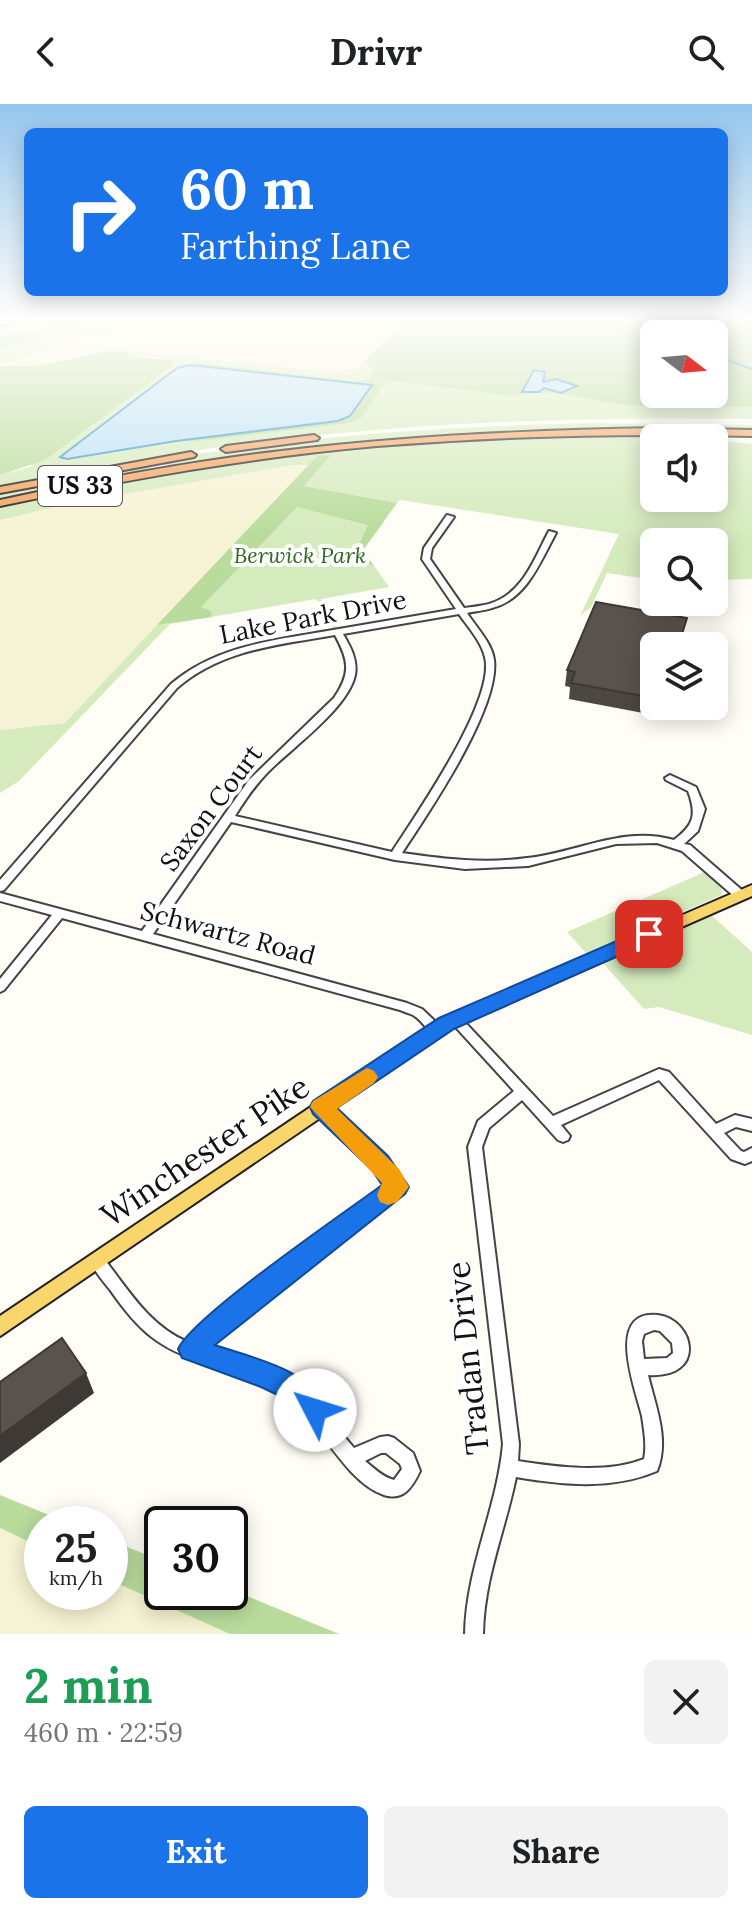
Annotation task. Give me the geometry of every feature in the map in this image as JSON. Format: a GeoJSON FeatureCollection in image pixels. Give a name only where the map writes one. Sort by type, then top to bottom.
{"type":"FeatureCollection","features":[{"type":"Feature","properties":{"kind":"highway","name":"US 33"},"geometry":{"type":"LineString","coordinates":[[0,490],[153,460],[272,442],[369,432],[565,421],[752,422]]}},
{"type":"Feature","properties":{"kind":"highway","name":"US 33"},"geometry":{"type":"LineString","coordinates":[[0,503],[147,473],[322,448],[468,436],[624,431],[752,433]]}},
{"type":"Feature","properties":{"kind":"highway"},"geometry":{"type":"LineString","coordinates":[[624,431],[752,442]]}},
{"type":"Feature","properties":{"kind":"main road","name":"Winchester Pike"},"geometry":{"type":"LineString","coordinates":[[0,1327],[455,1019],[746,893]]}},
{"type":"Feature","properties":{"kind":"street"},"geometry":{"type":"LineString","coordinates":[[395,856],[446,776],[481,707],[490,681],[490,658],[485,646],[426,559],[428,548],[450,517]]}},
{"type":"Feature","properties":{"kind":"street","name":"Lake Park Drive"},"geometry":{"type":"LineString","coordinates":[[0,887],[188,673],[225,654],[461,611],[510,599],[521,589],[552,533]]}},
{"type":"Feature","properties":{"kind":"street","name":"Saxon Court"},"geometry":{"type":"LineString","coordinates":[[145,936],[270,760],[320,718],[348,685],[351,662],[338,632]]}},
{"type":"Feature","properties":{"kind":"street"},"geometry":{"type":"LineString","coordinates":[[670,778],[692,789],[700,809],[693,831],[676,844]]}},
{"type":"Feature","properties":{"kind":"street"},"geometry":{"type":"LineString","coordinates":[[229,818],[395,856],[465,865],[528,862],[632,839],[676,844],[746,893]]}},
{"type":"Feature","properties":{"kind":"street","name":"Schwartz Road"},"geometry":{"type":"LineString","coordinates":[[0,897],[403,1006],[418,1012],[437,1030]]}},
{"type":"Feature","properties":{"kind":"street"},"geometry":{"type":"LineString","coordinates":[[0,987],[60,913]]}},
{"type":"Feature","properties":{"kind":"street"},"geometry":{"type":"LineString","coordinates":[[455,1019],[563,1136]]}},
{"type":"Feature","properties":{"kind":"street"},"geometry":{"type":"LineString","coordinates":[[551,1123],[659,1074],[736,1155],[745,1158],[752,1154]]}},
{"type":"Feature","properties":{"kind":"street","name":"Tradan Drive"},"geometry":{"type":"LineString","coordinates":[[474,1634],[474,1607],[511,1468],[511,1444],[475,1147],[483,1125],[522,1092]]}},
{"type":"Feature","properties":{"kind":"street"},"geometry":{"type":"LineString","coordinates":[[191,1349],[232,1313],[397,1187],[380,1163],[321,1107]]}},
{"type":"Feature","properties":{"kind":"street"},"geometry":{"type":"LineString","coordinates":[[715,1131],[735,1121],[752,1125]]}},
{"type":"Feature","properties":{"kind":"street"},"geometry":{"type":"LineString","coordinates":[[97,1261],[149,1326],[177,1344],[267,1376],[294,1389],[315,1410],[352,1458]]}},
{"type":"Feature","properties":{"kind":"street"},"geometry":{"type":"LineString","coordinates":[[511,1468],[552,1475],[628,1472],[651,1465],[656,1447],[639,1366]]}},
{"type":"Feature","properties":{"kind":"shaded area"},"geometry":{"type":"Polygon","coordinates":[[[292,465],[309,465],[65,723],[0,730],[0,520],[63,505],[292,465]]]}},
{"type":"Feature","properties":{"kind":"shaded area"},"geometry":{"type":"Polygon","coordinates":[[[0,1528],[24,1539],[24,1610],[128,1610],[128,1588],[144,1595],[144,1610],[177,1610],[230,1634],[0,1634],[0,1528]]]}},
{"type":"Feature","properties":{"kind":"green space"},"geometry":{"type":"Polygon","coordinates":[[[0,391],[138,391],[45,460],[0,475],[0,391]]]}},
{"type":"Feature","properties":{"kind":"green space"},"geometry":{"type":"Polygon","coordinates":[[[121,391],[147,391],[61,457],[67,459],[190,439],[350,422],[370,391],[640,391],[640,408],[728,408],[728,391],[752,391],[752,419],[562,420],[374,430],[186,452],[0,487],[0,475],[30,467],[121,391]]]}},
{"type":"Feature","properties":{"kind":"green space"},"geometry":{"type":"Polygon","coordinates":[[[365,391],[379,391],[362,417],[350,423],[190,442],[190,439],[338,421],[365,391]]]}},
{"type":"Feature","properties":{"kind":"green space"},"geometry":{"type":"Polygon","coordinates":[[[477,391],[640,391],[640,406],[556,393],[514,396],[477,391]]]}},
{"type":"Feature","properties":{"kind":"green space"},"geometry":{"type":"Polygon","coordinates":[[[728,391],[752,391],[752,407],[728,407],[728,391]]]}},
{"type":"Feature","properties":{"kind":"green space"},"geometry":{"type":"Polygon","coordinates":[[[593,423],[672,424],[640,424],[640,430],[534,432],[389,441],[172,467],[162,463],[195,454],[294,441],[465,428],[593,423]]]}},
{"type":"Feature","properties":{"kind":"green space"},"geometry":{"type":"Polygon","coordinates":[[[728,425],[752,425],[752,431],[728,431],[728,425]]]}},
{"type":"Feature","properties":{"kind":"green space"},"geometry":{"type":"Polygon","coordinates":[[[640,436],[640,512],[728,512],[728,441],[752,444],[752,579],[728,580],[728,528],[640,528],[640,578],[607,573],[591,607],[580,616],[619,534],[400,500],[397,503],[304,486],[330,456],[317,456],[309,465],[292,465],[63,505],[0,520],[0,506],[106,484],[319,451],[456,439],[640,436]]]}},
{"type":"Feature","properties":{"kind":"green space"},"geometry":{"type":"Polygon","coordinates":[[[331,455],[304,486],[397,503],[363,550],[374,566],[355,554],[368,525],[297,507],[201,607],[211,611],[212,617],[157,625],[317,456],[331,455]]]}},
{"type":"Feature","properties":{"kind":"green space"},"geometry":{"type":"Polygon","coordinates":[[[146,464],[150,467],[144,470],[0,500],[0,492],[146,464]]]}},
{"type":"Feature","properties":{"kind":"green space","name":"Berwick Park"},"geometry":{"type":"Polygon","coordinates":[[[283,505],[384,522],[363,550],[389,587],[321,599],[337,627],[333,628],[316,599],[170,624],[19,781],[0,793],[0,730],[65,723],[157,625],[170,623],[283,505]]]}},
{"type":"Feature","properties":{"kind":"green space"},"geometry":{"type":"Polygon","coordinates":[[[707,871],[721,886],[722,895],[586,953],[567,932],[707,871]]]}},
{"type":"Feature","properties":{"kind":"green space"},"geometry":{"type":"Polygon","coordinates":[[[710,914],[752,952],[752,1035],[659,1007],[644,1009],[602,962],[710,914]]]}},
{"type":"Feature","properties":{"kind":"green space"},"geometry":{"type":"Polygon","coordinates":[[[0,1495],[27,1506],[24,1506],[24,1539],[0,1528],[0,1495]]]}},
{"type":"Feature","properties":{"kind":"green space"},"geometry":{"type":"Polygon","coordinates":[[[128,1547],[144,1554],[144,1595],[128,1588],[128,1547]]]}},
{"type":"Feature","properties":{"kind":"green space"},"geometry":{"type":"Polygon","coordinates":[[[248,1596],[339,1634],[230,1634],[177,1610],[248,1610],[248,1596]]]}},
{"type":"Feature","properties":{"kind":"water"},"geometry":{"type":"Polygon","coordinates":[[[146,391],[367,391],[350,416],[338,421],[176,441],[67,459],[60,457],[146,391]]]}},
{"type":"Feature","properties":{"kind":"building"},"geometry":{"type":"Polygon","coordinates":[[[596,602],[640,610],[640,616],[687,618],[682,632],[640,632],[640,695],[571,683],[575,672],[567,670],[596,602]]]}},
{"type":"Feature","properties":{"kind":"building"},"geometry":{"type":"Polygon","coordinates":[[[62,1338],[86,1373],[0,1436],[0,1382],[62,1338]]]}},
{"type":"Feature","properties":{"kind":"slow traffic"},"geometry":{"type":"LineString","coordinates":[[367,1077],[321,1107],[391,1176],[397,1187],[388,1195]]}},
{"type":"Feature","properties":{"kind":"route"},"geometry":{"type":"LineString","coordinates":[[315,1410],[294,1389],[191,1349],[232,1313],[397,1187],[380,1163],[321,1107],[446,1024],[649,934]]}}]}
